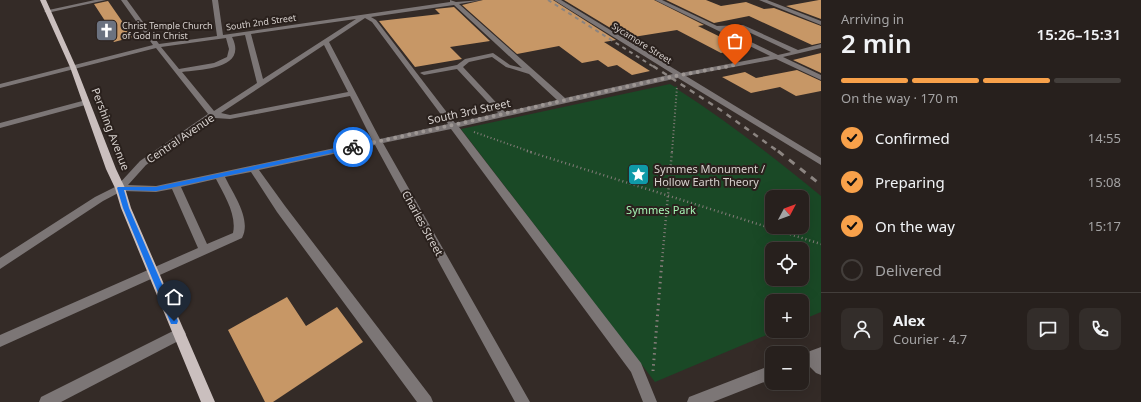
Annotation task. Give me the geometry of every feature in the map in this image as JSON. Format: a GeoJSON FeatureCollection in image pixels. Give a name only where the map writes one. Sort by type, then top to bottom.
{"type":"FeatureCollection","features":[{"type":"Feature","properties":{"kind":"main road","name":"Pershing Avenue"},"geometry":{"type":"LineString","coordinates":[[43,0],[73,67],[111,169],[120,188],[126,208],[208,402]]}},
{"type":"Feature","properties":{"kind":"street"},"geometry":{"type":"LineString","coordinates":[[47,11],[103,0]]}},
{"type":"Feature","properties":{"kind":"street"},"geometry":{"type":"LineString","coordinates":[[124,0],[157,46],[213,115],[230,117],[353,93]]}},
{"type":"Feature","properties":{"kind":"street"},"geometry":{"type":"LineString","coordinates":[[215,0],[220,37]]}},
{"type":"Feature","properties":{"kind":"street"},"geometry":{"type":"LineString","coordinates":[[420,0],[427,7]]}},
{"type":"Feature","properties":{"kind":"street","name":"South 2nd Street"},"geometry":{"type":"LineString","coordinates":[[0,86],[157,46],[453,2],[479,0]]}},
{"type":"Feature","properties":{"kind":"street","name":"Sycamore Street"},"geometry":{"type":"LineString","coordinates":[[557,0],[821,162]]}},
{"type":"Feature","properties":{"kind":"street"},"geometry":{"type":"LineString","coordinates":[[658,0],[821,78]]}},
{"type":"Feature","properties":{"kind":"street"},"geometry":{"type":"LineString","coordinates":[[762,0],[821,23]]}},
{"type":"Feature","properties":{"kind":"street"},"geometry":{"type":"LineString","coordinates":[[453,2],[563,101]]}},
{"type":"Feature","properties":{"kind":"street"},"geometry":{"type":"LineString","coordinates":[[365,16],[374,21],[636,368],[650,402]]}},
{"type":"Feature","properties":{"kind":"street","name":"Central Avenue"},"geometry":{"type":"LineString","coordinates":[[0,264],[99,199],[120,188],[143,163],[213,115],[365,16]]}},
{"type":"Feature","properties":{"kind":"street"},"geometry":{"type":"LineString","coordinates":[[717,28],[741,26],[797,52]]}},
{"type":"Feature","properties":{"kind":"street"},"geometry":{"type":"LineString","coordinates":[[248,33],[261,84]]}},
{"type":"Feature","properties":{"kind":"street"},"geometry":{"type":"LineString","coordinates":[[177,71],[227,61],[232,54],[233,47],[228,36]]}},
{"type":"Feature","properties":{"kind":"street","name":"Charles Street"},"geometry":{"type":"LineString","coordinates":[[326,42],[377,141],[524,402]]}},
{"type":"Feature","properties":{"kind":"street","name":"South 3rd Street"},"geometry":{"type":"LineString","coordinates":[[120,188],[156,189],[679,76],[777,57],[821,46]]}},
{"type":"Feature","properties":{"kind":"street"},"geometry":{"type":"LineString","coordinates":[[424,74],[459,67],[467,60],[493,55],[508,66],[531,72]]}},
{"type":"Feature","properties":{"kind":"street"},"geometry":{"type":"LineString","coordinates":[[459,67],[503,114]]}},
{"type":"Feature","properties":{"kind":"street"},"geometry":{"type":"LineString","coordinates":[[0,126],[86,102]]}},
{"type":"Feature","properties":{"kind":"street"},"geometry":{"type":"LineString","coordinates":[[254,168],[281,209],[426,402]]}},
{"type":"Feature","properties":{"kind":"street"},"geometry":{"type":"LineString","coordinates":[[0,341],[238,234],[241,228],[239,217],[219,175]]}},
{"type":"Feature","properties":{"kind":"street"},"geometry":{"type":"LineString","coordinates":[[175,185],[204,250]]}},
{"type":"Feature","properties":{"kind":"street"},"geometry":{"type":"LineString","coordinates":[[46,402],[179,334]]}},
{"type":"Feature","properties":{"kind":"street"},"geometry":{"type":"LineString","coordinates":[[811,357],[821,368]]}},
{"type":"Feature","properties":{"kind":"street"},"geometry":{"type":"LineString","coordinates":[[694,402],[765,375]]}},
{"type":"Feature","properties":{"kind":"path"},"geometry":{"type":"LineString","coordinates":[[653,372],[677,86]]}},
{"type":"Feature","properties":{"kind":"path"},"geometry":{"type":"LineString","coordinates":[[470,131],[494,140],[821,244]]}},
{"type":"Feature","properties":{"kind":"path"},"geometry":{"type":"LineString","coordinates":[[632,169],[646,173],[644,180],[637,178],[630,176],[632,169]]}},
{"type":"Feature","properties":{"kind":"path"},"geometry":{"type":"LineString","coordinates":[[636,185],[637,178]]}},
{"type":"Feature","properties":{"kind":"green space","name":"Symmes Park"},"geometry":{"type":"Polygon","coordinates":[[[670,84],[675,87],[677,86],[677,89],[715,114],[821,196],[821,312],[809,317],[809,294],[765,294],[765,336],[655,382],[461,129],[670,84]]]}},
{"type":"Feature","properties":{"kind":"building"},"geometry":{"type":"Polygon","coordinates":[[[483,0],[553,0],[616,40],[604,42],[650,71],[632,75],[617,65],[608,67],[598,60],[582,63],[559,46],[517,54],[462,5],[483,0]]]}},
{"type":"Feature","properties":{"kind":"building"},"geometry":{"type":"Polygon","coordinates":[[[564,0],[654,0],[704,25],[698,26],[743,48],[721,53],[677,30],[627,38],[564,0]]]}},
{"type":"Feature","properties":{"kind":"building"},"geometry":{"type":"Polygon","coordinates":[[[666,0],[706,0],[721,6],[746,2],[764,9],[774,8],[821,26],[821,43],[812,45],[749,16],[714,23],[666,0]]]}},
{"type":"Feature","properties":{"kind":"building"},"geometry":{"type":"Polygon","coordinates":[[[821,0],[821,19],[786,6],[821,0]]]}},
{"type":"Feature","properties":{"kind":"building"},"geometry":{"type":"Polygon","coordinates":[[[108,1],[133,37],[114,42],[103,24],[107,24],[94,4],[108,1]]]}},
{"type":"Feature","properties":{"kind":"building"},"geometry":{"type":"Polygon","coordinates":[[[454,7],[490,41],[450,47],[462,59],[415,67],[379,21],[440,14],[435,9],[454,7]]]}},
{"type":"Feature","properties":{"kind":"building"},"geometry":{"type":"Polygon","coordinates":[[[821,53],[821,73],[793,60],[821,53]]]}},
{"type":"Feature","properties":{"kind":"building"},"geometry":{"type":"Polygon","coordinates":[[[797,70],[821,81],[821,91],[796,96],[780,87],[751,93],[722,77],[745,72],[756,78],[797,70]]]}},
{"type":"Feature","properties":{"kind":"building"},"geometry":{"type":"Polygon","coordinates":[[[287,297],[306,326],[337,307],[363,342],[273,402],[265,402],[228,330],[287,297]]]}},
{"type":"Feature","properties":{"kind":"railway"},"geometry":{"type":"LineString","coordinates":[[548,0],[654,67]]}},
{"type":"Feature","properties":{"kind":"railway"},"geometry":{"type":"LineString","coordinates":[[653,66],[722,111],[779,152]]}},
{"type":"Feature","properties":{"kind":"railway"},"geometry":{"type":"LineString","coordinates":[[778,151],[821,185]]}},
{"type":"Feature","properties":{"kind":"way so far"},"geometry":{"type":"LineString","coordinates":[[353,147],[670,77],[735,65]]}},
{"type":"Feature","properties":{"kind":"place","name":"Christ Temple Church of God in Christ"},"geometry":{"type":"Point","coordinates":[106,30]}},
{"type":"Feature","properties":{"kind":"place","name":"Symmes Monument / Hollow Earth Theory"},"geometry":{"type":"Point","coordinates":[638,174]}},
{"type":"Feature","properties":{"kind":"route"},"geometry":{"type":"LineString","coordinates":[[174,321],[126,208],[120,188],[156,189],[353,147]]}}]}
